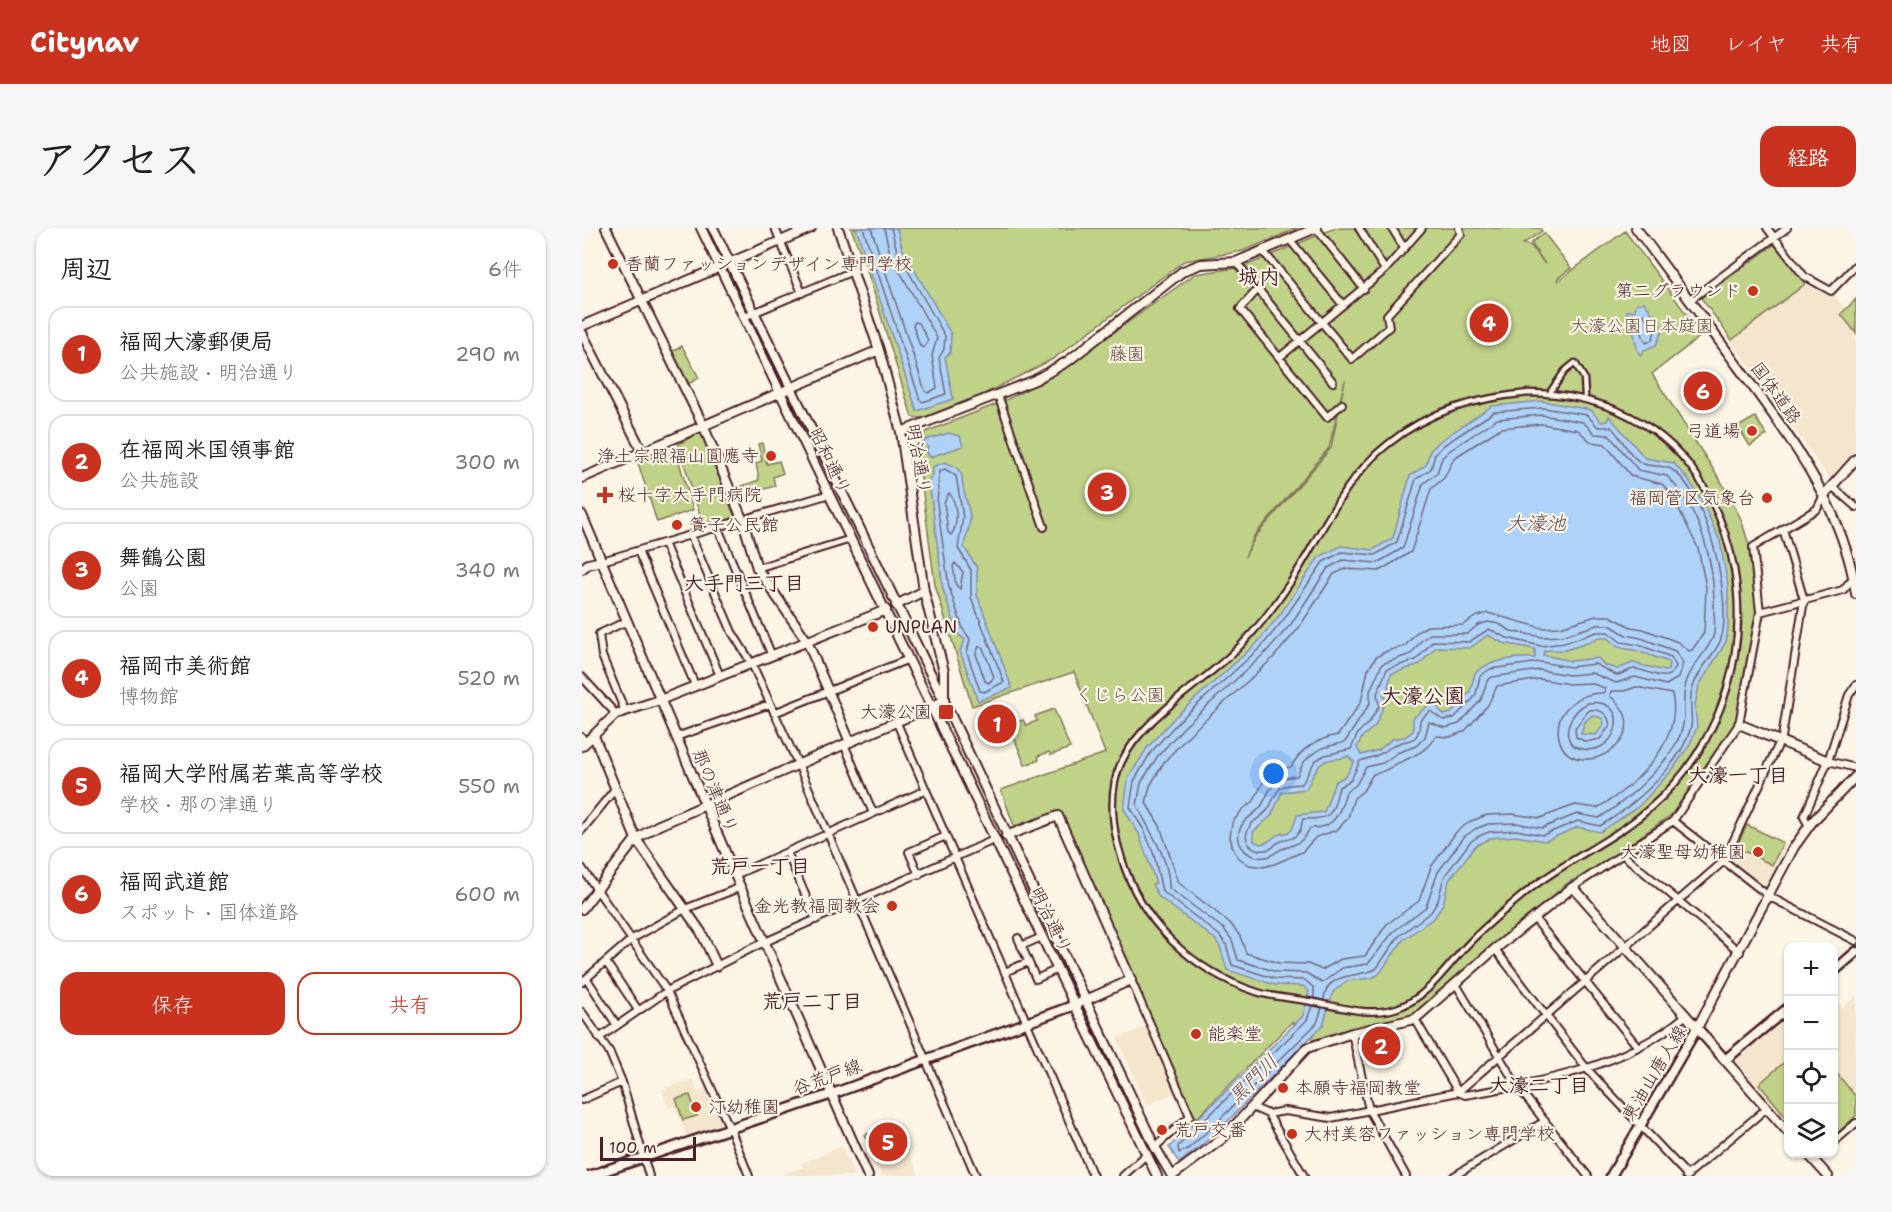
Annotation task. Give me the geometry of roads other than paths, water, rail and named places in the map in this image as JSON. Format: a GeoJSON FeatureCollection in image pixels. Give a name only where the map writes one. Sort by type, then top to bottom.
{"type":"FeatureCollection","features":[{"type":"Feature","properties":{"kind":"main road"},"geometry":{"type":"LineString","coordinates":[[1838,966],[1856,952]]}},
{"type":"Feature","properties":{"kind":"main road","name":"谷荒戸線"},"geometry":{"type":"LineString","coordinates":[[589,1176],[832,1094],[1075,1005]]}},
{"type":"Feature","properties":{"kind":"main road"},"geometry":{"type":"LineString","coordinates":[[1725,1060],[1784,1011]]}},
{"type":"Feature","properties":{"kind":"main road","name":"東油山唐人線"},"geometry":{"type":"LineString","coordinates":[[1611,1176],[1697,1028],[1725,1060]]}},
{"type":"Feature","properties":{"kind":"street"},"geometry":{"type":"LineString","coordinates":[[606,228],[703,425],[743,521],[757,568],[807,641],[873,813]]}},
{"type":"Feature","properties":{"kind":"street","name":"昭和通り"},"geometry":{"type":"LineString","coordinates":[[701,228],[932,706]]}},
{"type":"Feature","properties":{"kind":"street","name":"昭和通り"},"geometry":{"type":"LineString","coordinates":[[713,228],[758,311],[791,388],[944,701]]}},
{"type":"Feature","properties":{"kind":"street"},"geometry":{"type":"LineString","coordinates":[[775,228],[802,293]]}},
{"type":"Feature","properties":{"kind":"street"},"geometry":{"type":"LineString","coordinates":[[582,326],[811,228]]}},
{"type":"Feature","properties":{"kind":"street","name":"明治通り"},"geometry":{"type":"LineString","coordinates":[[838,228],[879,350],[901,432],[924,591],[944,672],[944,701],[1006,836],[1157,1150],[1171,1174]]}},
{"type":"Feature","properties":{"kind":"street"},"geometry":{"type":"LineString","coordinates":[[901,432],[1035,380],[1068,361],[1183,271],[1201,264],[1236,262],[1316,228],[1364,289]]}},
{"type":"Feature","properties":{"kind":"street"},"geometry":{"type":"LineString","coordinates":[[1359,228],[1385,270]]}},
{"type":"Feature","properties":{"kind":"street"},"geometry":{"type":"LineString","coordinates":[[1392,228],[1404,248]]}},
{"type":"Feature","properties":{"kind":"street"},"geometry":{"type":"LineString","coordinates":[[1280,357],[1385,270],[1422,228]]}},
{"type":"Feature","properties":{"kind":"street"},"geometry":{"type":"LineString","coordinates":[[1263,251],[1352,359],[1389,327],[1387,315],[1461,234],[1460,228]]}},
{"type":"Feature","properties":{"kind":"street","name":"国体道路"},"geometry":{"type":"LineString","coordinates":[[1636,228],[1801,452],[1824,495],[1855,576],[1856,594]]}},
{"type":"Feature","properties":{"kind":"street"},"geometry":{"type":"LineString","coordinates":[[1767,228],[1804,276],[1831,291],[1856,265]]}},
{"type":"Feature","properties":{"kind":"street"},"geometry":{"type":"LineString","coordinates":[[1690,300],[1787,228]]}},
{"type":"Feature","properties":{"kind":"street"},"geometry":{"type":"LineString","coordinates":[[1290,240],[1343,305]]}},
{"type":"Feature","properties":{"kind":"street"},"geometry":{"type":"LineString","coordinates":[[1236,262],[1333,382]]}},
{"type":"Feature","properties":{"kind":"street"},"geometry":{"type":"LineString","coordinates":[[744,317],[854,270]]}},
{"type":"Feature","properties":{"kind":"street"},"geometry":{"type":"LineString","coordinates":[[1258,289],[1240,309],[1327,417],[1342,404]]}},
{"type":"Feature","properties":{"kind":"street"},"geometry":{"type":"LineString","coordinates":[[582,333],[642,451]]}},
{"type":"Feature","properties":{"kind":"street"},"geometry":{"type":"LineString","coordinates":[[582,478],[879,350]]}},
{"type":"Feature","properties":{"kind":"street"},"geometry":{"type":"LineString","coordinates":[[1551,391],[1575,363],[1584,378],[1585,396]]}},
{"type":"Feature","properties":{"kind":"street"},"geometry":{"type":"LineString","coordinates":[[1529,393],[1551,393],[1584,399],[1628,414],[1661,435],[1694,470],[1722,520],[1735,560],[1740,615],[1735,652],[1727,686],[1705,739],[1679,779],[1654,805],[1617,833],[1527,891],[1473,938],[1425,991],[1410,1003],[1375,1012],[1329,1005],[1261,994],[1207,970],[1167,937],[1134,891],[1118,845],[1113,793],[1121,761],[1148,727],[1181,695],[1230,656],[1253,632],[1292,581],[1352,479],[1376,453],[1404,431],[1460,404],[1479,399],[1529,393]]}},
{"type":"Feature","properties":{"kind":"street"},"geometry":{"type":"LineString","coordinates":[[998,395],[1044,527]]}},
{"type":"Feature","properties":{"kind":"street"},"geometry":{"type":"LineString","coordinates":[[1171,1174],[1215,1145],[1307,1048],[1352,1033],[1415,1019],[1573,886],[1673,821],[1739,724],[1760,612],[1753,548],[1816,509],[1824,495],[1856,459]]}},
{"type":"Feature","properties":{"kind":"street"},"geometry":{"type":"LineString","coordinates":[[1833,487],[1856,507]]}},
{"type":"Feature","properties":{"kind":"street"},"geometry":{"type":"LineString","coordinates":[[582,569],[588,564],[830,494]]}},
{"type":"Feature","properties":{"kind":"street","name":"那の津通り"},"geometry":{"type":"LineString","coordinates":[[582,515],[735,875],[868,1176]]}},
{"type":"Feature","properties":{"kind":"street"},"geometry":{"type":"LineString","coordinates":[[718,528],[772,656]]}},
{"type":"Feature","properties":{"kind":"street"},"geometry":{"type":"LineString","coordinates":[[1252,1107],[1268,1114],[1285,1112],[1331,1118],[1458,1092],[1724,861],[1781,742],[1804,600],[1783,529]]}},
{"type":"Feature","properties":{"kind":"street"},"geometry":{"type":"LineString","coordinates":[[691,536],[732,632],[752,664],[798,764],[976,1176]]}},
{"type":"Feature","properties":{"kind":"street"},"geometry":{"type":"LineString","coordinates":[[757,568],[851,539]]}},
{"type":"Feature","properties":{"kind":"street"},"geometry":{"type":"LineString","coordinates":[[664,543],[720,676]]}},
{"type":"Feature","properties":{"kind":"street"},"geometry":{"type":"LineString","coordinates":[[638,551],[695,685]]}},
{"type":"Feature","properties":{"kind":"street"},"geometry":{"type":"LineString","coordinates":[[1760,612],[1843,591],[1855,576]]}},
{"type":"Feature","properties":{"kind":"street"},"geometry":{"type":"LineString","coordinates":[[896,604],[924,591]]}},
{"type":"Feature","properties":{"kind":"street"},"geometry":{"type":"LineString","coordinates":[[582,740],[594,736],[616,714],[660,700],[886,610]]}},
{"type":"Feature","properties":{"kind":"street"},"geometry":{"type":"LineString","coordinates":[[625,711],[602,656],[599,634],[627,621]]}},
{"type":"Feature","properties":{"kind":"street"},"geometry":{"type":"LineString","coordinates":[[774,713],[909,659]]}},
{"type":"Feature","properties":{"kind":"street"},"geometry":{"type":"LineString","coordinates":[[582,677],[616,714]]}},
{"type":"Feature","properties":{"kind":"street"},"geometry":{"type":"LineString","coordinates":[[1809,826],[1804,817],[1828,761],[1850,695],[1856,685]]}},
{"type":"Feature","properties":{"kind":"street"},"geometry":{"type":"LineString","coordinates":[[582,909],[636,839],[657,826],[944,701]]}},
{"type":"Feature","properties":{"kind":"street"},"geometry":{"type":"LineString","coordinates":[[676,737],[770,704]]}},
{"type":"Feature","properties":{"kind":"street","name":"明治通り"},"geometry":{"type":"LineString","coordinates":[[932,706],[1157,1176]]}},
{"type":"Feature","properties":{"kind":"street"},"geometry":{"type":"LineString","coordinates":[[897,723],[1093,1176]]}},
{"type":"Feature","properties":{"kind":"street"},"geometry":{"type":"LineString","coordinates":[[1739,724],[1828,761],[1856,768]]}},
{"type":"Feature","properties":{"kind":"street"},"geometry":{"type":"LineString","coordinates":[[594,736],[636,839],[701,932],[717,966]]}},
{"type":"Feature","properties":{"kind":"street"},"geometry":{"type":"LineString","coordinates":[[1573,886],[1697,1028],[1770,897],[1794,847],[1809,826],[1856,777]]}},
{"type":"Feature","properties":{"kind":"street"},"geometry":{"type":"LineString","coordinates":[[582,830],[615,789]]}},
{"type":"Feature","properties":{"kind":"street"},"geometry":{"type":"LineString","coordinates":[[735,875],[926,790]]}},
{"type":"Feature","properties":{"kind":"street"},"geometry":{"type":"LineString","coordinates":[[1006,836],[1058,816],[1190,1116],[1157,1150]]}},
{"type":"Feature","properties":{"kind":"street"},"geometry":{"type":"LineString","coordinates":[[1673,821],[1770,897],[1856,941]]}},
{"type":"Feature","properties":{"kind":"street"},"geometry":{"type":"LineString","coordinates":[[919,875],[909,852],[946,836]]}},
{"type":"Feature","properties":{"kind":"street"},"geometry":{"type":"LineString","coordinates":[[599,1038],[616,1024],[667,991],[765,943],[996,839]]}},
{"type":"Feature","properties":{"kind":"street"},"geometry":{"type":"LineString","coordinates":[[786,852],[816,920]]}},
{"type":"Feature","properties":{"kind":"street"},"geometry":{"type":"LineString","coordinates":[[1622,854],[1740,952]]}},
{"type":"Feature","properties":{"kind":"street"},"geometry":{"type":"LineString","coordinates":[[582,868],[667,991],[749,1176]]}},
{"type":"Feature","properties":{"kind":"street"},"geometry":{"type":"LineString","coordinates":[[616,1024],[585,981],[632,939],[685,909],[741,887]]}},
{"type":"Feature","properties":{"kind":"street"},"geometry":{"type":"LineString","coordinates":[[1534,918],[1638,1047]]}},
{"type":"Feature","properties":{"kind":"street"},"geometry":{"type":"LineString","coordinates":[[1021,946],[1042,937]]}},
{"type":"Feature","properties":{"kind":"street"},"geometry":{"type":"LineString","coordinates":[[1018,939],[1036,979],[1058,969]]}},
{"type":"Feature","properties":{"kind":"street"},"geometry":{"type":"LineString","coordinates":[[1495,950],[1587,1069],[1688,1176],[1767,1108]]}},
{"type":"Feature","properties":{"kind":"street"},"geometry":{"type":"LineString","coordinates":[[606,962],[638,1010]]}},
{"type":"Feature","properties":{"kind":"street"},"geometry":{"type":"LineString","coordinates":[[1005,972],[1028,962]]}},
{"type":"Feature","properties":{"kind":"street"},"geometry":{"type":"LineString","coordinates":[[1075,1005],[1131,980]]}},
{"type":"Feature","properties":{"kind":"street"},"geometry":{"type":"LineString","coordinates":[[1456,984],[1517,1086],[1588,1176]]}},
{"type":"Feature","properties":{"kind":"street"},"geometry":{"type":"LineString","coordinates":[[582,1012],[609,1051],[622,1082],[649,1176]]}},
{"type":"Feature","properties":{"kind":"street"},"geometry":{"type":"LineString","coordinates":[[1415,1019],[1458,1092],[1465,1095],[1517,1086],[1587,1069],[1638,1047],[1685,1016]]}},
{"type":"Feature","properties":{"kind":"street"},"geometry":{"type":"LineString","coordinates":[[1352,1033],[1369,1110],[1406,1176]]}},
{"type":"Feature","properties":{"kind":"street"},"geometry":{"type":"LineString","coordinates":[[1725,1060],[1784,1127]]}},
{"type":"Feature","properties":{"kind":"street"},"geometry":{"type":"LineString","coordinates":[[582,1100],[622,1082]]}},
{"type":"Feature","properties":{"kind":"street"},"geometry":{"type":"LineString","coordinates":[[1268,1114],[1302,1175]]}},
{"type":"Feature","properties":{"kind":"street"},"geometry":{"type":"LineString","coordinates":[[1454,1176],[1545,1121]]}},
{"type":"Feature","properties":{"kind":"street"},"geometry":{"type":"LineString","coordinates":[[1838,1138],[1856,1124]]}},
{"type":"Feature","properties":{"kind":"street"},"geometry":{"type":"LineString","coordinates":[[1123,1176],[1147,1157]]}},
{"type":"Feature","properties":{"kind":"street"},"geometry":{"type":"LineString","coordinates":[[1816,1158],[1828,1176]]}},
{"type":"Feature","properties":{"kind":"water"},"geometry":{"type":"Polygon","coordinates":[[[856,228],[897,228],[902,248],[951,334],[950,353],[945,357],[953,399],[917,411],[856,228]]]}},
{"type":"Feature","properties":{"kind":"water"},"geometry":{"type":"Polygon","coordinates":[[[1644,302],[1663,329],[1656,345],[1644,350],[1641,356],[1638,352],[1633,327],[1627,319],[1627,311],[1634,311],[1637,304],[1644,302]]]}},
{"type":"Feature","properties":{"kind":"water","name":"大濠池"},"geometry":{"type":"Polygon","coordinates":[[[1542,401],[1591,410],[1601,422],[1607,421],[1609,416],[1645,458],[1673,463],[1688,479],[1701,499],[1720,541],[1728,585],[1728,628],[1726,642],[1699,685],[1695,705],[1697,727],[1689,746],[1673,769],[1639,806],[1600,832],[1578,827],[1545,841],[1516,836],[1490,838],[1475,846],[1449,880],[1443,904],[1435,917],[1403,940],[1379,974],[1372,978],[1347,981],[1333,992],[1323,1025],[1213,1136],[1179,1163],[1169,1147],[1303,1016],[1309,991],[1303,986],[1275,985],[1227,970],[1220,946],[1215,939],[1159,897],[1152,884],[1156,883],[1139,834],[1124,809],[1128,779],[1147,748],[1174,718],[1257,643],[1279,616],[1319,557],[1341,546],[1373,550],[1393,538],[1410,476],[1426,465],[1430,451],[1440,441],[1492,406],[1542,401]],[[1488,635],[1470,648],[1436,647],[1420,664],[1391,674],[1387,691],[1383,695],[1386,700],[1375,726],[1363,736],[1357,747],[1361,755],[1379,750],[1392,739],[1405,737],[1413,731],[1413,718],[1430,704],[1435,704],[1444,715],[1451,713],[1470,692],[1475,673],[1488,665],[1503,660],[1535,658],[1535,649],[1503,643],[1488,635]],[[1599,638],[1565,650],[1544,651],[1543,655],[1571,661],[1598,658],[1604,665],[1617,669],[1633,663],[1668,670],[1669,662],[1638,651],[1618,647],[1607,638],[1599,638]],[[1592,715],[1584,723],[1581,734],[1596,735],[1604,724],[1602,718],[1592,715]],[[1348,756],[1329,760],[1320,765],[1306,789],[1282,792],[1271,816],[1253,832],[1254,841],[1264,843],[1282,833],[1290,832],[1297,815],[1324,812],[1335,782],[1346,776],[1354,762],[1348,756]]]}},
{"type":"Feature","properties":{"kind":"water"},"geometry":{"type":"Polygon","coordinates":[[[948,433],[960,436],[963,446],[930,457],[926,451],[928,447],[923,441],[948,433]]]}},
{"type":"Feature","properties":{"kind":"water"},"geometry":{"type":"Polygon","coordinates":[[[945,462],[956,467],[962,475],[970,518],[964,547],[977,568],[977,595],[1012,688],[978,701],[960,651],[965,640],[958,634],[943,589],[929,480],[933,475],[933,467],[945,462]]]}},
{"type":"Feature","properties":{"kind":"place","name":"香蘭ファッションデザイン専門学校"},"geometry":{"type":"Point","coordinates":[613,264]}},
{"type":"Feature","properties":{"kind":"place","name":"第二グラウンド"},"geometry":{"type":"Point","coordinates":[1753,291]}},
{"type":"Feature","properties":{"kind":"place","name":"福岡市美術館"},"geometry":{"type":"Point","coordinates":[1489,323]}},
{"type":"Feature","properties":{"kind":"place","name":"福岡武道館"},"geometry":{"type":"Point","coordinates":[1703,391]}},
{"type":"Feature","properties":{"kind":"place","name":"弓道場"},"geometry":{"type":"Point","coordinates":[1752,431]}},
{"type":"Feature","properties":{"kind":"place","name":"浄土宗照福山圓應寺"},"geometry":{"type":"Point","coordinates":[771,456]}},
{"type":"Feature","properties":{"kind":"place","name":"舞鶴公園"},"geometry":{"type":"Point","coordinates":[1107,492]}},
{"type":"Feature","properties":{"kind":"place","name":"桜十字大手門病院"},"geometry":{"type":"Point","coordinates":[605,495]}},
{"type":"Feature","properties":{"kind":"place","name":"福岡管区気象台"},"geometry":{"type":"Point","coordinates":[1767,498]}},
{"type":"Feature","properties":{"kind":"place","name":"簀子公民館"},"geometry":{"type":"Point","coordinates":[677,525]}},
{"type":"Feature","properties":{"kind":"place","name":"UNPLAN"},"geometry":{"type":"Point","coordinates":[873,627]}},
{"type":"Feature","properties":{"kind":"place","name":"大濠公園"},"geometry":{"type":"Point","coordinates":[946,712]}},
{"type":"Feature","properties":{"kind":"place","name":"福岡大濠郵便局"},"geometry":{"type":"Point","coordinates":[997,724]}},
{"type":"Feature","properties":{"kind":"place","name":"大濠聖母幼稚園"},"geometry":{"type":"Point","coordinates":[1758,852]}},
{"type":"Feature","properties":{"kind":"place","name":"金光教福岡教会"},"geometry":{"type":"Point","coordinates":[892,906]}},
{"type":"Feature","properties":{"kind":"place","name":"能楽堂"},"geometry":{"type":"Point","coordinates":[1196,1034]}},
{"type":"Feature","properties":{"kind":"place","name":"在福岡米国領事館"},"geometry":{"type":"Point","coordinates":[1381,1046]}},
{"type":"Feature","properties":{"kind":"place","name":"本願寺福岡教堂"},"geometry":{"type":"Point","coordinates":[1283,1088]}},
{"type":"Feature","properties":{"kind":"place","name":"汀幼稚園"},"geometry":{"type":"Point","coordinates":[696,1107]}},
{"type":"Feature","properties":{"kind":"place","name":"荒戸交番"},"geometry":{"type":"Point","coordinates":[1162,1130]}},
{"type":"Feature","properties":{"kind":"place","name":"大村美容ファッション専門学校"},"geometry":{"type":"Point","coordinates":[1292,1134]}},
{"type":"Feature","properties":{"kind":"place","name":"福岡大学附属若葉高等学校"},"geometry":{"type":"Point","coordinates":[888,1142]}},
{"type":"Feature","properties":{"kind":"district","name":"城内"},"geometry":{"type":"Point","coordinates":[1259,277]}},
{"type":"Feature","properties":{"kind":"district","name":"大手門三丁目"},"geometry":{"type":"Point","coordinates":[744,583]}},
{"type":"Feature","properties":{"kind":"district","name":"大濠公園"},"geometry":{"type":"Point","coordinates":[1423,696]}},
{"type":"Feature","properties":{"kind":"district","name":"大濠一丁目"},"geometry":{"type":"Point","coordinates":[1738,775]}},
{"type":"Feature","properties":{"kind":"district","name":"荒戸一丁目"},"geometry":{"type":"Point","coordinates":[760,866]}},
{"type":"Feature","properties":{"kind":"district","name":"荒戸二丁目"},"geometry":{"type":"Point","coordinates":[812,1001]}},
{"type":"Feature","properties":{"kind":"district","name":"大濠二丁目"},"geometry":{"type":"Point","coordinates":[1539,1085]}},
{"type":"Feature","properties":{"kind":"park label","name":"大濠公園日本庭園"},"geometry":{"type":"Point","coordinates":[1642,326]}},
{"type":"Feature","properties":{"kind":"park label","name":"藤園"},"geometry":{"type":"Point","coordinates":[1127,354]}},
{"type":"Feature","properties":{"kind":"park label","name":"くじら公園"},"geometry":{"type":"Point","coordinates":[1120,695]}},
{"type":"Feature","properties":{"kind":"water label","name":"黒門川"},"geometry":{"type":"Point","coordinates":[1253,1079]}}]}
